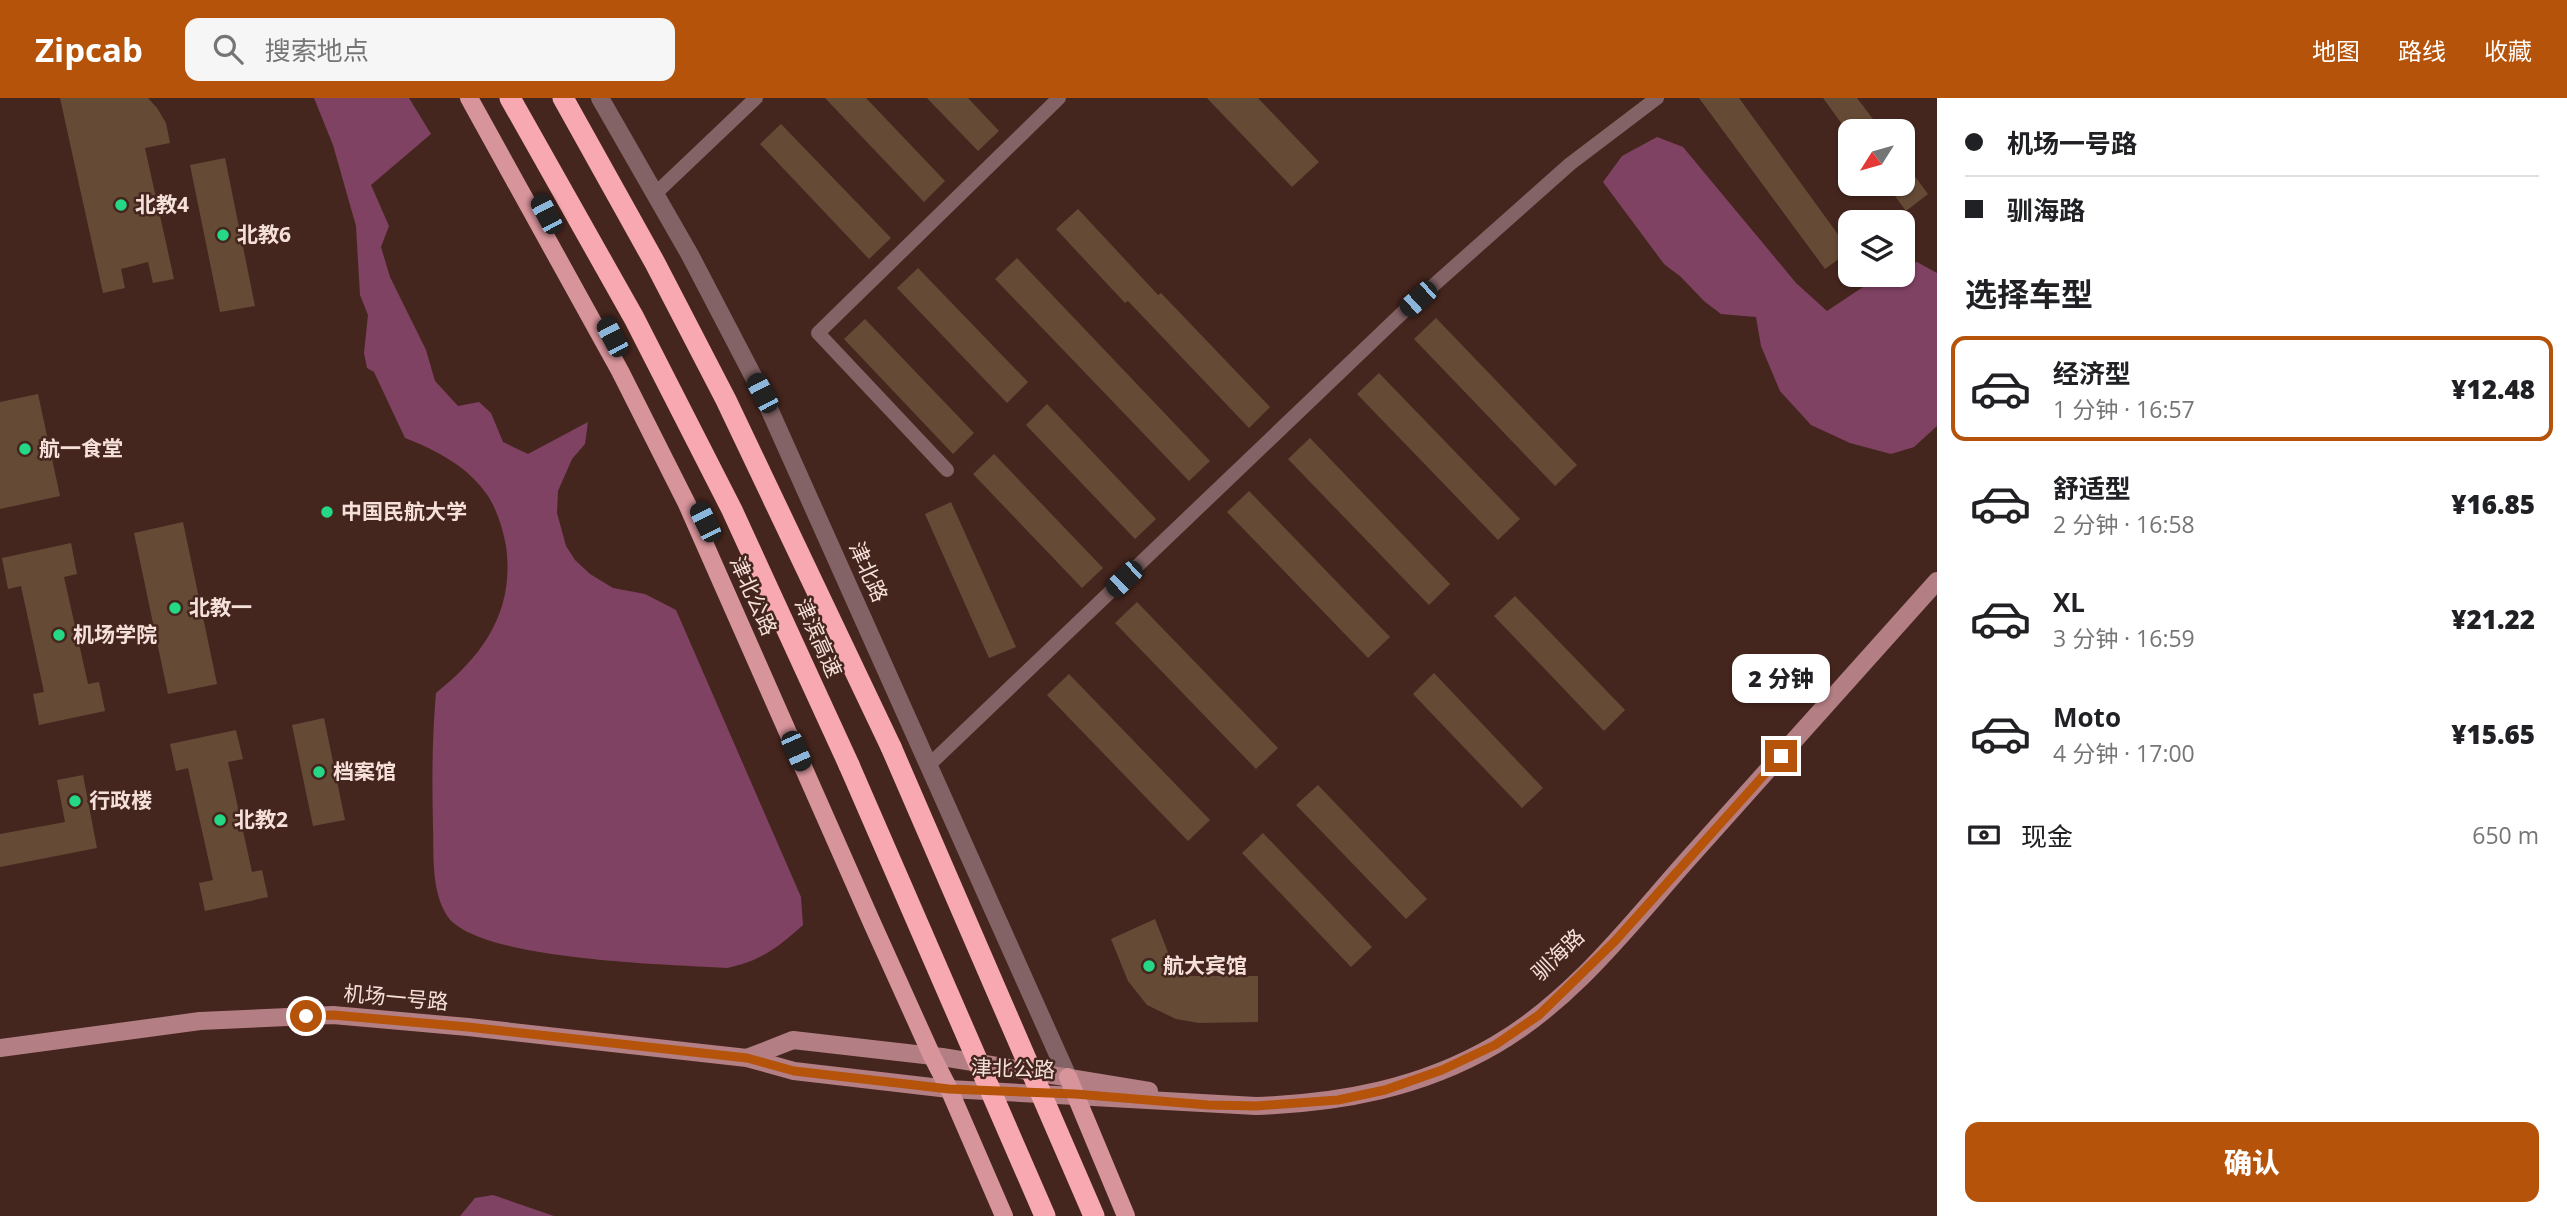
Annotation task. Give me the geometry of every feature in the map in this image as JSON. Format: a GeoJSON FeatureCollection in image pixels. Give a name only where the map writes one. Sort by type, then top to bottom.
{"type":"FeatureCollection","features":[{"type":"Feature","properties":{"kind":"highway","name":"津滨高速"},"geometry":{"type":"LineString","coordinates":[[510,98],[634,318],[726,498],[849,765],[1045,1216]]}},
{"type":"Feature","properties":{"kind":"highway","name":"津滨高速"},"geometry":{"type":"LineString","coordinates":[[563,98],[655,263],[726,400],[891,747],[1094,1216]]}},
{"type":"Feature","properties":{"kind":"main road","name":"津北公路"},"geometry":{"type":"LineString","coordinates":[[469,98],[620,371],[687,503],[937,1056]]}},
{"type":"Feature","properties":{"kind":"main road","name":"津北公路"},"geometry":{"type":"LineString","coordinates":[[481,98],[600,315],[694,500],[937,1056],[1003,1216]]}},
{"type":"Feature","properties":{"kind":"main road","name":"驯海路"},"geometry":{"type":"LineString","coordinates":[[1072,1086],[1208,1097],[1264,1098],[1328,1094],[1366,1088],[1410,1075],[1444,1062],[1492,1037],[1540,1004],[1606,940],[1937,571]]}},
{"type":"Feature","properties":{"kind":"main road","name":"驯海路"},"geometry":{"type":"LineString","coordinates":[[1072,1086],[1208,1105],[1304,1104],[1364,1095],[1399,1086],[1442,1070],[1495,1045],[1539,1015],[1615,941],[1937,581]]}},
{"type":"Feature","properties":{"kind":"main road","name":"机场一号路"},"geometry":{"type":"LineString","coordinates":[[0,1048],[200,1021],[333,1015],[747,1058],[794,1071],[949,1089]]}},
{"type":"Feature","properties":{"kind":"main road","name":"机场一号路"},"geometry":{"type":"LineString","coordinates":[[747,1058],[793,1040],[937,1056]]}},
{"type":"Feature","properties":{"kind":"main road","name":"津北公路"},"geometry":{"type":"LineString","coordinates":[[937,1056],[1072,1086]]}},
{"type":"Feature","properties":{"kind":"main road","name":"津北公路"},"geometry":{"type":"LineString","coordinates":[[949,1089],[1072,1086]]}},
{"type":"Feature","properties":{"kind":"main road","name":"津北公路"},"geometry":{"type":"LineString","coordinates":[[1072,1086],[1126,1216]]}},
{"type":"Feature","properties":{"kind":"street","name":"津北路"},"geometry":{"type":"LineString","coordinates":[[600,98],[762,393],[1072,1086]]}},
{"type":"Feature","properties":{"kind":"street"},"geometry":{"type":"LineString","coordinates":[[655,194],[756,98]]}},
{"type":"Feature","properties":{"kind":"street"},"geometry":{"type":"LineString","coordinates":[[947,470],[818,333],[1059,98]]}},
{"type":"Feature","properties":{"kind":"street"},"geometry":{"type":"LineString","coordinates":[[928,766],[1399,316],[1570,164],[1657,98]]}},
{"type":"Feature","properties":{"kind":"shaded area"},"geometry":{"type":"Polygon","coordinates":[[[314,98],[409,98],[431,134],[371,185],[389,226],[381,247],[390,277],[426,350],[435,381],[458,406],[479,402],[491,413],[503,442],[528,454],[588,422],[585,444],[572,459],[558,491],[557,513],[566,546],[575,560],[590,574],[613,588],[645,594],[676,610],[801,897],[803,925],[759,957],[727,968],[621,962],[532,951],[493,942],[463,930],[446,914],[438,893],[434,860],[433,760],[436,693],[482,647],[492,629],[506,591],[506,546],[497,513],[488,496],[462,468],[405,438],[374,372],[367,368],[364,353],[368,315],[360,295],[356,226],[333,145],[314,98]]]}},
{"type":"Feature","properties":{"kind":"shaded area"},"geometry":{"type":"Polygon","coordinates":[[[1657,137],[1683,147],[1796,283],[1827,311],[1863,287],[1915,287],[1915,263],[1937,273],[1937,426],[1914,447],[1891,454],[1850,443],[1811,425],[1780,391],[1761,346],[1756,317],[1721,314],[1704,301],[1664,264],[1603,182],[1622,156],[1657,137]]]}},
{"type":"Feature","properties":{"kind":"shaded area"},"geometry":{"type":"Polygon","coordinates":[[[493,1195],[554,1216],[460,1216],[475,1198],[493,1195]]]}},
{"type":"Feature","properties":{"kind":"building","name":"北教4"},"geometry":{"type":"Polygon","coordinates":[[[60,98],[148,98],[157,108],[166,123],[170,143],[145,148],[174,279],[153,283],[148,262],[121,269],[125,288],[103,293],[60,98]]]}},
{"type":"Feature","properties":{"kind":"building"},"geometry":{"type":"Polygon","coordinates":[[[825,98],[866,98],[945,181],[924,202],[825,98]]]}},
{"type":"Feature","properties":{"kind":"building"},"geometry":{"type":"Polygon","coordinates":[[[927,98],[968,98],[999,131],[978,151],[927,98]]]}},
{"type":"Feature","properties":{"kind":"building"},"geometry":{"type":"Polygon","coordinates":[[[1207,98],[1258,98],[1319,162],[1292,187],[1207,98]]]}},
{"type":"Feature","properties":{"kind":"building"},"geometry":{"type":"Polygon","coordinates":[[[1699,98],[1739,98],[1838,234],[1838,260],[1825,269],[1699,98]]]}},
{"type":"Feature","properties":{"kind":"building"},"geometry":{"type":"Polygon","coordinates":[[[1823,98],[1857,98],[1873,119],[1838,119],[1823,98]]]}},
{"type":"Feature","properties":{"kind":"building"},"geometry":{"type":"Polygon","coordinates":[[[781,124],[891,238],[869,259],[760,144],[781,124]]]}},
{"type":"Feature","properties":{"kind":"building","name":"北教6"},"geometry":{"type":"Polygon","coordinates":[[[225,158],[255,306],[220,312],[190,165],[225,158]]]}},
{"type":"Feature","properties":{"kind":"building"},"geometry":{"type":"Polygon","coordinates":[[[1915,176],[1928,194],[1905,210],[1895,196],[1915,196],[1915,176]]]}},
{"type":"Feature","properties":{"kind":"building"},"geometry":{"type":"Polygon","coordinates":[[[1078,209],[1158,295],[1161,293],[1270,407],[1249,428],[1056,229],[1078,209]]]}},
{"type":"Feature","properties":{"kind":"building"},"geometry":{"type":"Polygon","coordinates":[[[1017,258],[1210,461],[1189,481],[995,279],[1017,258]]]}},
{"type":"Feature","properties":{"kind":"building"},"geometry":{"type":"Polygon","coordinates":[[[918,268],[1028,382],[1007,403],[897,288],[918,268]]]}},
{"type":"Feature","properties":{"kind":"building"},"geometry":{"type":"Polygon","coordinates":[[[1436,318],[1577,465],[1555,486],[1414,339],[1436,318]]]}},
{"type":"Feature","properties":{"kind":"building"},"geometry":{"type":"Polygon","coordinates":[[[865,319],[974,433],[953,454],[844,339],[865,319]]]}},
{"type":"Feature","properties":{"kind":"building"},"geometry":{"type":"Polygon","coordinates":[[[1379,373],[1520,519],[1498,540],[1357,394],[1379,373]]]}},
{"type":"Feature","properties":{"kind":"building","name":"航一食堂"},"geometry":{"type":"Polygon","coordinates":[[[38,394],[60,496],[0,509],[0,402],[38,394]]]}},
{"type":"Feature","properties":{"kind":"building"},"geometry":{"type":"Polygon","coordinates":[[[1047,404],[1156,519],[1135,539],[1026,425],[1047,404]]]}},
{"type":"Feature","properties":{"kind":"building"},"geometry":{"type":"Polygon","coordinates":[[[1310,438],[1450,584],[1429,605],[1288,459],[1310,438]]]}},
{"type":"Feature","properties":{"kind":"building"},"geometry":{"type":"Polygon","coordinates":[[[994,454],[1103,568],[1082,588],[973,474],[994,454]]]}},
{"type":"Feature","properties":{"kind":"building"},"geometry":{"type":"Polygon","coordinates":[[[1249,491],[1390,637],[1368,658],[1227,512],[1249,491]]]}},
{"type":"Feature","properties":{"kind":"building"},"geometry":{"type":"Polygon","coordinates":[[[951,502],[1016,647],[989,658],[925,514],[951,502]]]}},
{"type":"Feature","properties":{"kind":"building","name":"北教一"},"geometry":{"type":"Polygon","coordinates":[[[183,522],[217,684],[168,694],[134,533],[183,522]]]}},
{"type":"Feature","properties":{"kind":"building"},"geometry":{"type":"Polygon","coordinates":[[[71,543],[77,574],[64,577],[88,684],[99,682],[105,711],[39,725],[33,694],[44,692],[21,586],[8,589],[2,558],[71,543]]]}},
{"type":"Feature","properties":{"kind":"building"},"geometry":{"type":"Polygon","coordinates":[[[1515,596],[1625,710],[1604,731],[1494,616],[1515,596]]]}},
{"type":"Feature","properties":{"kind":"building"},"geometry":{"type":"Polygon","coordinates":[[[1137,602],[1278,748],[1256,769],[1115,623],[1137,602]]]}},
{"type":"Feature","properties":{"kind":"building"},"geometry":{"type":"Polygon","coordinates":[[[1434,673],[1543,788],[1522,808],[1413,694],[1434,673]]]}},
{"type":"Feature","properties":{"kind":"building"},"geometry":{"type":"Polygon","coordinates":[[[1069,674],[1210,820],[1188,841],[1047,695],[1069,674]]]}},
{"type":"Feature","properties":{"kind":"building","name":"档案馆"},"geometry":{"type":"Polygon","coordinates":[[[324,718],[345,820],[313,826],[292,725],[324,718]]]}},
{"type":"Feature","properties":{"kind":"building","name":"北教2"},"geometry":{"type":"Polygon","coordinates":[[[236,730],[243,759],[228,762],[252,872],[262,870],[268,897],[205,911],[199,883],[213,880],[188,768],[176,771],[170,744],[236,730]]]}},
{"type":"Feature","properties":{"kind":"building","name":"行政楼"},"geometry":{"type":"Polygon","coordinates":[[[83,775],[97,848],[0,867],[0,834],[65,822],[57,780],[83,775]]]}},
{"type":"Feature","properties":{"kind":"building"},"geometry":{"type":"Polygon","coordinates":[[[1318,785],[1427,899],[1406,919],[1296,805],[1318,785]]]}},
{"type":"Feature","properties":{"kind":"building"},"geometry":{"type":"Polygon","coordinates":[[[1263,833],[1372,947],[1351,967],[1242,853],[1263,833]]]}},
{"type":"Feature","properties":{"kind":"building","name":"航大宾馆"},"geometry":{"type":"Polygon","coordinates":[[[1155,919],[1171,960],[1180,972],[1189,976],[1258,976],[1258,1022],[1199,1023],[1176,1019],[1147,1005],[1128,981],[1111,939],[1155,919]]]}},
{"type":"Feature","properties":{"kind":"place","name":"北教4"},"geometry":{"type":"Point","coordinates":[121,205]}},
{"type":"Feature","properties":{"kind":"place","name":"北教6"},"geometry":{"type":"Point","coordinates":[223,235]}},
{"type":"Feature","properties":{"kind":"place","name":"航一食堂"},"geometry":{"type":"Point","coordinates":[25,449]}},
{"type":"Feature","properties":{"kind":"place","name":"中国民航大学"},"geometry":{"type":"Point","coordinates":[327,512]}},
{"type":"Feature","properties":{"kind":"place","name":"北教一"},"geometry":{"type":"Point","coordinates":[175,608]}},
{"type":"Feature","properties":{"kind":"place","name":"机场学院"},"geometry":{"type":"Point","coordinates":[59,635]}},
{"type":"Feature","properties":{"kind":"place","name":"档案馆"},"geometry":{"type":"Point","coordinates":[319,772]}},
{"type":"Feature","properties":{"kind":"place","name":"行政楼"},"geometry":{"type":"Point","coordinates":[75,801]}},
{"type":"Feature","properties":{"kind":"place","name":"北教2"},"geometry":{"type":"Point","coordinates":[220,820]}},
{"type":"Feature","properties":{"kind":"place","name":"航大宾馆"},"geometry":{"type":"Point","coordinates":[1149,966]}},
{"type":"Feature","properties":{"kind":"route"},"geometry":{"type":"LineString","coordinates":[[306,1016],[333,1015],[468,1027],[747,1058],[794,1071],[949,1089],[1075,1094],[1208,1105],[1256,1106],[1338,1100],[1412,1082],[1469,1059],[1539,1015],[1615,941],[1781,756]]}}]}
